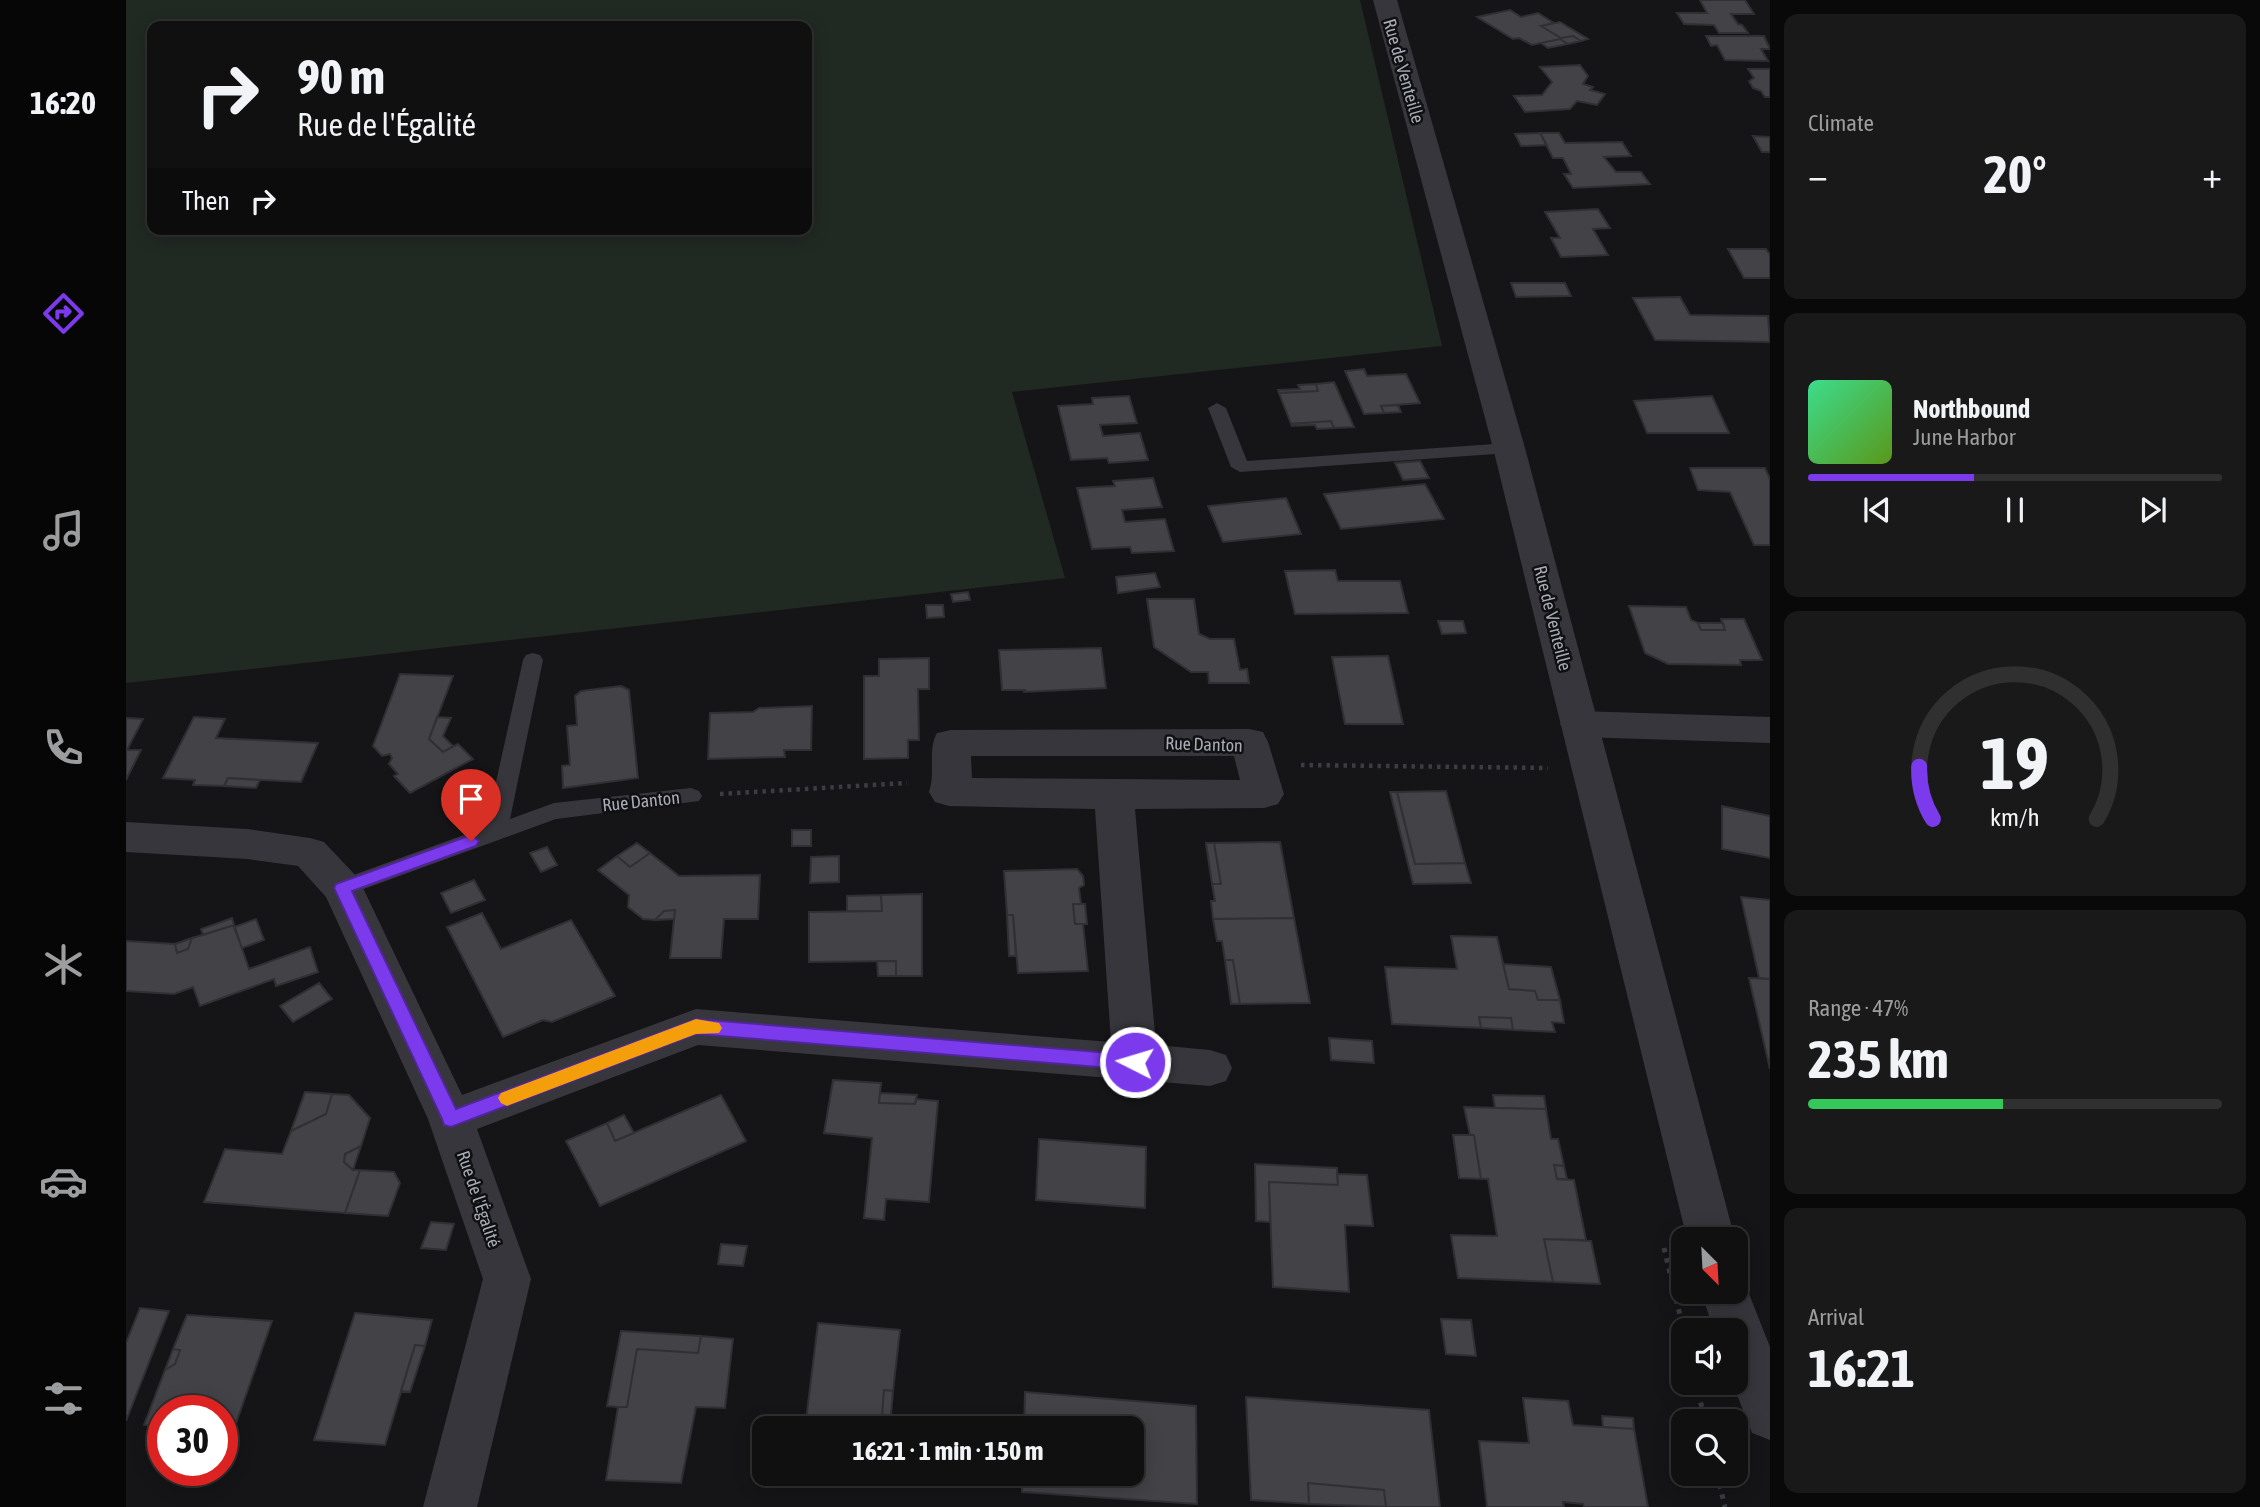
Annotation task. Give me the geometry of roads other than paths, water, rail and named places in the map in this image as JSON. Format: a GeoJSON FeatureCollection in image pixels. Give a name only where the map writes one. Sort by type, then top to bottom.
{"type":"FeatureCollection","features":[{"type":"Feature","properties":{"kind":"street","name":"Rue de Venteille"},"geometry":{"type":"LineString","coordinates":[[1385,0],[1509,448],[1708,1227]]}},
{"type":"Feature","properties":{"kind":"street"},"geometry":{"type":"LineString","coordinates":[[1579,724],[1770,730]]}},
{"type":"Feature","properties":{"kind":"street","name":"Rue Danton"},"geometry":{"type":"LineString","coordinates":[[1249,742],[1264,794],[1114,795],[949,792],[953,780],[951,743],[1249,742]]}},
{"type":"Feature","properties":{"kind":"street"},"geometry":{"type":"LineString","coordinates":[[1114,795],[1135,1062]]}},
{"type":"Feature","properties":{"kind":"street","name":"Rue de l'Égalité"},"geometry":{"type":"LineString","coordinates":[[126,837],[247,844],[310,853],[342,888],[451,1119],[507,1279],[450,1507]]}},
{"type":"Feature","properties":{"kind":"street"},"geometry":{"type":"LineString","coordinates":[[451,1119],[696,1027],[1210,1068]]}},
{"type":"Feature","properties":{"kind":"street"},"geometry":{"type":"LineString","coordinates":[[1730,1304],[1770,1416]]}},
{"type":"Feature","properties":{"kind":"lane"},"geometry":{"type":"LineString","coordinates":[[1217,408],[1240,467],[1509,448]]}},
{"type":"Feature","properties":{"kind":"lane"},"geometry":{"type":"LineString","coordinates":[[496,832],[533,660]]}},
{"type":"Feature","properties":{"kind":"lane","name":"Rue Danton"},"geometry":{"type":"LineString","coordinates":[[342,888],[554,811],[691,796]]}}]}
